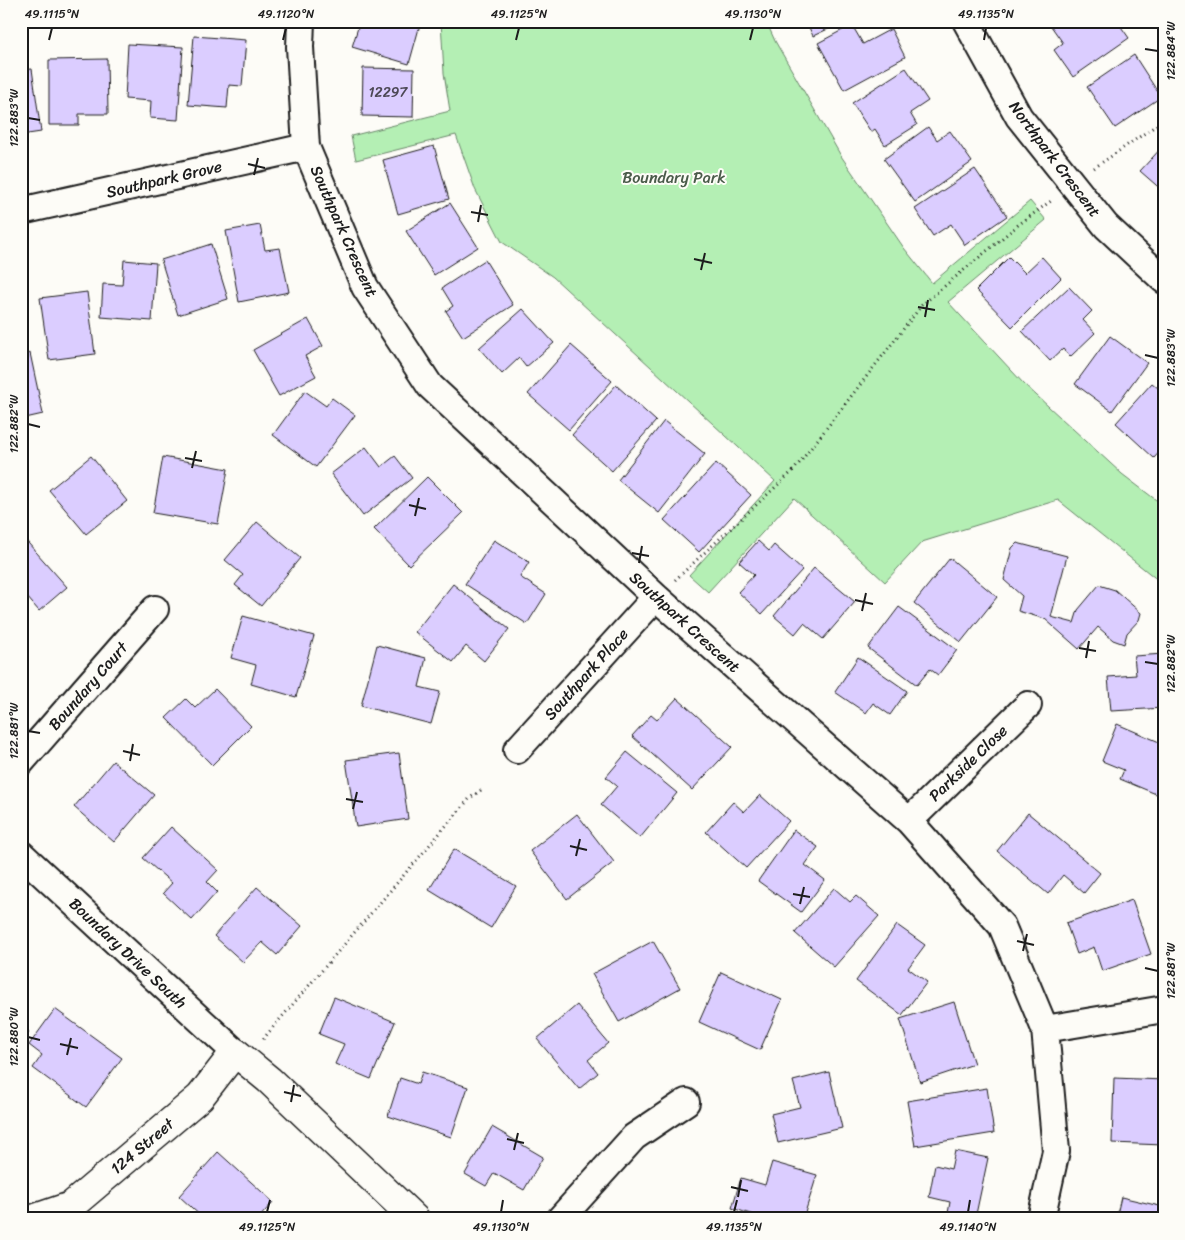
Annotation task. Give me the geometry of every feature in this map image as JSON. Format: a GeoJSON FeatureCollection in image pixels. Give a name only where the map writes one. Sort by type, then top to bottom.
{"type":"FeatureCollection","features":[{"type":"Feature","properties":{"kind":"street","name":"Southpark Crescent"},"geometry":{"type":"LineString","coordinates":[[301,21],[300,47],[306,147],[365,287],[430,386],[656,597],[909,821],[1002,926],[1045,1029],[1056,1151],[1041,1219]]}},
{"type":"Feature","properties":{"kind":"street","name":"Northpark Crescent"},"geometry":{"type":"LineString","coordinates":[[966,21],[1019,117],[1106,226],[1164,280]]}},
{"type":"Feature","properties":{"kind":"street","name":"Southpark Grove"},"geometry":{"type":"LineString","coordinates":[[21,211],[306,147]]}},
{"type":"Feature","properties":{"kind":"street","name":"Southpark Place"},"geometry":{"type":"LineString","coordinates":[[517,750],[656,597]]}},
{"type":"Feature","properties":{"kind":"street","name":"Boundary Court"},"geometry":{"type":"LineString","coordinates":[[21,762],[155,609]]}},
{"type":"Feature","properties":{"kind":"street","name":"Parkside Close"},"geometry":{"type":"LineString","coordinates":[[909,821],[1028,705]]}},
{"type":"Feature","properties":{"kind":"street","name":"Boundary Drive South"},"geometry":{"type":"LineString","coordinates":[[21,854],[235,1052]]}},
{"type":"Feature","properties":{"kind":"street"},"geometry":{"type":"LineString","coordinates":[[1045,1029],[1164,1009]]}},
{"type":"Feature","properties":{"kind":"street"},"geometry":{"type":"LineString","coordinates":[[235,1052],[269,1080],[415,1219]]}},
{"type":"Feature","properties":{"kind":"street","name":"124 Street"},"geometry":{"type":"LineString","coordinates":[[33,1219],[70,1206],[200,1096],[235,1052]]}},
{"type":"Feature","properties":{"kind":"street"},"geometry":{"type":"LineString","coordinates":[[560,1219],[634,1137],[686,1102]]}},
{"type":"Feature","properties":{"kind":"path"},"geometry":{"type":"LineString","coordinates":[[675,580],[794,470],[922,305],[1072,183],[1164,120]]}},
{"type":"Feature","properties":{"kind":"path"},"geometry":{"type":"LineString","coordinates":[[260,1042],[470,798],[484,788]]}},
{"type":"Feature","properties":{"kind":"green space","name":"Boundary Park"},"geometry":{"type":"Polygon","coordinates":[[[441,21],[766,21],[775,41],[841,156],[904,248],[932,283],[1030,201],[1046,220],[948,302],[1024,384],[1122,474],[1164,506],[1164,585],[1058,500],[922,542],[885,582],[794,498],[708,592],[689,575],[775,481],[553,277],[502,242],[475,189],[456,135],[356,160],[351,136],[450,111],[444,73],[441,21]]]}},
{"type":"Feature","properties":{"kind":"building"},"geometry":{"type":"Polygon","coordinates":[[[360,21],[421,21],[409,64],[352,47],[360,21]]]}},
{"type":"Feature","properties":{"kind":"building"},"geometry":{"type":"Polygon","coordinates":[[[806,21],[845,21],[813,36],[806,21]]]}},
{"type":"Feature","properties":{"kind":"building"},"geometry":{"type":"Polygon","coordinates":[[[1058,21],[1117,21],[1129,38],[1073,77],[1054,50],[1063,43],[1051,26],[1058,21]]]}},
{"type":"Feature","properties":{"kind":"building"},"geometry":{"type":"Polygon","coordinates":[[[852,25],[863,44],[891,29],[905,57],[844,90],[818,43],[852,25]]]}},
{"type":"Feature","properties":{"kind":"building"},"geometry":{"type":"Polygon","coordinates":[[[194,36],[246,40],[242,86],[229,85],[227,108],[188,105],[194,36]]]}},
{"type":"Feature","properties":{"kind":"building"},"geometry":{"type":"Polygon","coordinates":[[[128,44],[183,47],[178,120],[150,118],[151,101],[125,99],[128,44]]]}},
{"type":"Feature","properties":{"kind":"building"},"geometry":{"type":"Polygon","coordinates":[[[1134,55],[1161,97],[1115,128],[1087,87],[1134,55]]]}},
{"type":"Feature","properties":{"kind":"building"},"geometry":{"type":"Polygon","coordinates":[[[107,59],[108,114],[79,114],[79,125],[49,125],[49,60],[107,59]]]}},
{"type":"Feature","properties":{"kind":"building"},"geometry":{"type":"Polygon","coordinates":[[[363,68],[414,69],[413,117],[362,116],[363,68]]]}},
{"type":"Feature","properties":{"kind":"building"},"geometry":{"type":"Polygon","coordinates":[[[906,68],[928,101],[910,113],[917,125],[885,145],[875,129],[871,132],[852,103],[906,68]]]}},
{"type":"Feature","properties":{"kind":"building"},"geometry":{"type":"Polygon","coordinates":[[[32,69],[41,132],[21,135],[21,70],[32,69]]]}},
{"type":"Feature","properties":{"kind":"building"},"geometry":{"type":"Polygon","coordinates":[[[928,127],[937,140],[950,131],[972,162],[915,202],[884,159],[928,127]]]}},
{"type":"Feature","properties":{"kind":"building"},"geometry":{"type":"Polygon","coordinates":[[[1164,145],[1164,192],[1140,171],[1164,145]]]}},
{"type":"Feature","properties":{"kind":"building"},"geometry":{"type":"Polygon","coordinates":[[[434,146],[449,199],[398,214],[383,160],[434,146]]]}},
{"type":"Feature","properties":{"kind":"building"},"geometry":{"type":"Polygon","coordinates":[[[975,169],[1007,216],[965,245],[951,224],[933,236],[915,209],[975,169]]]}},
{"type":"Feature","properties":{"kind":"building"},"geometry":{"type":"Polygon","coordinates":[[[450,203],[478,247],[434,275],[406,231],[450,203]]]}},
{"type":"Feature","properties":{"kind":"building"},"geometry":{"type":"Polygon","coordinates":[[[260,225],[265,250],[280,248],[289,292],[239,302],[226,231],[260,225]]]}},
{"type":"Feature","properties":{"kind":"building"},"geometry":{"type":"Polygon","coordinates":[[[211,244],[228,299],[178,315],[161,260],[211,244]]]}},
{"type":"Feature","properties":{"kind":"building"},"geometry":{"type":"Polygon","coordinates":[[[1009,257],[1025,273],[1042,257],[1061,278],[1012,327],[976,290],[1009,257]]]}},
{"type":"Feature","properties":{"kind":"building"},"geometry":{"type":"Polygon","coordinates":[[[124,260],[156,263],[152,321],[101,317],[103,284],[122,285],[124,260]]]}},
{"type":"Feature","properties":{"kind":"building"},"geometry":{"type":"Polygon","coordinates":[[[485,260],[513,305],[463,337],[446,311],[453,306],[442,288],[485,260]]]}},
{"type":"Feature","properties":{"kind":"building"},"geometry":{"type":"Polygon","coordinates":[[[1069,287],[1092,311],[1083,320],[1095,333],[1070,357],[1063,349],[1050,361],[1022,331],[1069,287]]]}},
{"type":"Feature","properties":{"kind":"building"},"geometry":{"type":"Polygon","coordinates":[[[87,292],[95,354],[49,360],[40,298],[87,292]]]}},
{"type":"Feature","properties":{"kind":"building"},"geometry":{"type":"Polygon","coordinates":[[[523,309],[554,343],[526,367],[519,358],[502,374],[479,348],[523,309]]]}},
{"type":"Feature","properties":{"kind":"building"},"geometry":{"type":"Polygon","coordinates":[[[308,319],[323,346],[305,356],[316,376],[279,396],[253,350],[308,319]]]}},
{"type":"Feature","properties":{"kind":"building"},"geometry":{"type":"Polygon","coordinates":[[[1110,336],[1147,363],[1112,411],[1075,384],[1110,336]]]}},
{"type":"Feature","properties":{"kind":"building"},"geometry":{"type":"Polygon","coordinates":[[[571,345],[612,381],[569,430],[528,394],[571,345]]]}},
{"type":"Feature","properties":{"kind":"building"},"geometry":{"type":"Polygon","coordinates":[[[30,353],[43,414],[21,419],[21,355],[30,353]]]}},
{"type":"Feature","properties":{"kind":"building"},"geometry":{"type":"Polygon","coordinates":[[[1152,383],[1164,393],[1164,447],[1154,458],[1116,423],[1152,383]]]}},
{"type":"Feature","properties":{"kind":"building"},"geometry":{"type":"Polygon","coordinates":[[[616,385],[656,421],[612,471],[572,435],[616,385]]]}},
{"type":"Feature","properties":{"kind":"building"},"geometry":{"type":"Polygon","coordinates":[[[305,391],[326,406],[332,398],[355,415],[316,467],[273,435],[305,391]]]}},
{"type":"Feature","properties":{"kind":"building"},"geometry":{"type":"Polygon","coordinates":[[[664,421],[705,454],[659,513],[618,480],[664,421]]]}},
{"type":"Feature","properties":{"kind":"building"},"geometry":{"type":"Polygon","coordinates":[[[366,447],[381,467],[395,456],[412,478],[363,516],[331,474],[366,447]]]}},
{"type":"Feature","properties":{"kind":"building"},"geometry":{"type":"Polygon","coordinates":[[[91,456],[127,501],[86,534],[49,490],[91,456]]]}},
{"type":"Feature","properties":{"kind":"building"},"geometry":{"type":"Polygon","coordinates":[[[163,457],[228,469],[218,524],[153,513],[163,457]]]}},
{"type":"Feature","properties":{"kind":"building"},"geometry":{"type":"Polygon","coordinates":[[[716,463],[751,495],[699,552],[664,520],[716,463]]]}},
{"type":"Feature","properties":{"kind":"building"},"geometry":{"type":"Polygon","coordinates":[[[427,477],[463,513],[409,565],[374,529],[427,477]]]}},
{"type":"Feature","properties":{"kind":"building"},"geometry":{"type":"Polygon","coordinates":[[[257,522],[300,558],[261,606],[235,585],[243,575],[225,560],[257,522]]]}},
{"type":"Feature","properties":{"kind":"building"},"geometry":{"type":"Polygon","coordinates":[[[21,535],[67,587],[39,611],[21,590],[21,535]]]}},
{"type":"Feature","properties":{"kind":"building"},"geometry":{"type":"Polygon","coordinates":[[[494,540],[529,562],[520,577],[546,594],[527,624],[465,584],[494,540]]]}},
{"type":"Feature","properties":{"kind":"building"},"geometry":{"type":"Polygon","coordinates":[[[758,541],[769,551],[774,545],[802,570],[762,614],[738,592],[754,575],[739,562],[758,541]]]}},
{"type":"Feature","properties":{"kind":"building"},"geometry":{"type":"Polygon","coordinates":[[[1017,543],[1067,556],[1051,617],[1074,623],[1078,610],[1099,585],[1115,590],[1141,613],[1139,620],[1127,633],[1124,644],[1113,640],[1098,627],[1079,649],[1045,619],[1018,611],[1022,596],[1004,580],[1012,548],[1017,543]]]}},
{"type":"Feature","properties":{"kind":"building"},"geometry":{"type":"Polygon","coordinates":[[[950,558],[997,597],[961,642],[914,603],[950,558]]]}},
{"type":"Feature","properties":{"kind":"building"},"geometry":{"type":"Polygon","coordinates":[[[814,568],[855,602],[823,639],[804,623],[795,634],[774,616],[814,568]]]}},
{"type":"Feature","properties":{"kind":"building"},"geometry":{"type":"Polygon","coordinates":[[[453,584],[509,629],[484,661],[466,646],[453,662],[415,632],[453,584]]]}},
{"type":"Feature","properties":{"kind":"building"},"geometry":{"type":"Polygon","coordinates":[[[899,607],[957,650],[938,675],[930,669],[917,685],[868,648],[899,607]]]}},
{"type":"Feature","properties":{"kind":"building"},"geometry":{"type":"Polygon","coordinates":[[[243,616],[314,636],[296,697],[251,684],[256,665],[231,658],[243,616]]]}},
{"type":"Feature","properties":{"kind":"building"},"geometry":{"type":"Polygon","coordinates":[[[377,645],[426,658],[419,687],[440,692],[431,724],[361,706],[377,645]]]}},
{"type":"Feature","properties":{"kind":"building"},"geometry":{"type":"Polygon","coordinates":[[[1164,654],[1164,708],[1111,711],[1108,677],[1136,675],[1134,656],[1164,654]]]}},
{"type":"Feature","properties":{"kind":"building"},"geometry":{"type":"Polygon","coordinates":[[[858,657],[907,691],[890,715],[873,703],[866,713],[835,692],[858,657]]]}},
{"type":"Feature","properties":{"kind":"building"},"geometry":{"type":"Polygon","coordinates":[[[215,689],[251,726],[212,765],[166,718],[186,699],[195,708],[215,689]]]}},
{"type":"Feature","properties":{"kind":"building"},"geometry":{"type":"Polygon","coordinates":[[[677,698],[732,747],[692,790],[632,736],[651,715],[657,720],[677,698]]]}},
{"type":"Feature","properties":{"kind":"building"},"geometry":{"type":"Polygon","coordinates":[[[1117,724],[1164,744],[1164,776],[1156,794],[1120,779],[1124,770],[1102,761],[1117,724]]]}},
{"type":"Feature","properties":{"kind":"building"},"geometry":{"type":"Polygon","coordinates":[[[627,752],[677,793],[640,838],[601,805],[617,786],[606,777],[627,752]]]}},
{"type":"Feature","properties":{"kind":"building"},"geometry":{"type":"Polygon","coordinates":[[[399,753],[408,819],[356,827],[346,760],[399,753]]]}},
{"type":"Feature","properties":{"kind":"building"},"geometry":{"type":"Polygon","coordinates":[[[113,761],[154,795],[114,842],[74,807],[113,761]]]}},
{"type":"Feature","properties":{"kind":"building"},"geometry":{"type":"Polygon","coordinates":[[[760,795],[789,821],[746,868],[706,832],[733,802],[744,812],[760,795]]]}},
{"type":"Feature","properties":{"kind":"building"},"geometry":{"type":"Polygon","coordinates":[[[1028,813],[1100,873],[1084,893],[1063,875],[1048,894],[997,851],[1028,813]]]}},
{"type":"Feature","properties":{"kind":"building"},"geometry":{"type":"Polygon","coordinates":[[[577,814],[614,862],[567,899],[530,851],[577,814]]]}},
{"type":"Feature","properties":{"kind":"building"},"geometry":{"type":"Polygon","coordinates":[[[171,827],[218,870],[207,882],[217,892],[192,920],[163,893],[172,883],[143,858],[171,827]]]}},
{"type":"Feature","properties":{"kind":"building"},"geometry":{"type":"Polygon","coordinates":[[[794,830],[818,847],[805,865],[825,880],[801,912],[758,881],[794,830]]]}},
{"type":"Feature","properties":{"kind":"building"},"geometry":{"type":"Polygon","coordinates":[[[454,849],[516,886],[491,928],[429,890],[454,849]]]}},
{"type":"Feature","properties":{"kind":"building"},"geometry":{"type":"Polygon","coordinates":[[[257,887],[302,926],[277,955],[262,942],[243,962],[214,936],[257,887]]]}},
{"type":"Feature","properties":{"kind":"building"},"geometry":{"type":"Polygon","coordinates":[[[834,888],[850,902],[856,896],[879,916],[834,967],[795,933],[834,888]]]}},
{"type":"Feature","properties":{"kind":"building"},"geometry":{"type":"Polygon","coordinates":[[[1132,900],[1151,954],[1102,971],[1094,947],[1077,954],[1066,923],[1132,900]]]}},
{"type":"Feature","properties":{"kind":"building"},"geometry":{"type":"Polygon","coordinates":[[[897,925],[925,945],[908,968],[927,982],[902,1015],[856,981],[897,925]]]}},
{"type":"Feature","properties":{"kind":"building"},"geometry":{"type":"Polygon","coordinates":[[[653,941],[680,988],[619,1022],[592,974],[653,941]]]}},
{"type":"Feature","properties":{"kind":"building"},"geometry":{"type":"Polygon","coordinates":[[[721,972],[782,1000],[760,1050],[699,1022],[721,972]]]}},
{"type":"Feature","properties":{"kind":"building"},"geometry":{"type":"Polygon","coordinates":[[[334,997],[395,1022],[371,1079],[335,1064],[344,1044],[319,1034],[334,997]]]}},
{"type":"Feature","properties":{"kind":"building"},"geometry":{"type":"Polygon","coordinates":[[[954,1002],[974,1064],[920,1082],[900,1019],[954,1002]]]}},
{"type":"Feature","properties":{"kind":"building"},"geometry":{"type":"Polygon","coordinates":[[[577,1005],[608,1043],[588,1060],[598,1073],[579,1089],[537,1039],[577,1005]]]}},
{"type":"Feature","properties":{"kind":"building"},"geometry":{"type":"Polygon","coordinates":[[[55,1009],[122,1058],[86,1107],[33,1068],[42,1055],[29,1045],[55,1009]]]}},
{"type":"Feature","properties":{"kind":"building"},"geometry":{"type":"Polygon","coordinates":[[[21,1025],[29,1032],[21,1039],[21,1025]]]}},
{"type":"Feature","properties":{"kind":"building"},"geometry":{"type":"Polygon","coordinates":[[[422,1072],[468,1087],[451,1137],[388,1116],[400,1078],[418,1084],[422,1072]]]}},
{"type":"Feature","properties":{"kind":"building"},"geometry":{"type":"Polygon","coordinates":[[[829,1072],[842,1128],[778,1143],[771,1114],[800,1107],[793,1081],[829,1072]]]}},
{"type":"Feature","properties":{"kind":"building"},"geometry":{"type":"Polygon","coordinates":[[[1114,1078],[1164,1080],[1164,1145],[1112,1143],[1114,1078]]]}},
{"type":"Feature","properties":{"kind":"building"},"geometry":{"type":"Polygon","coordinates":[[[987,1088],[994,1133],[915,1146],[907,1101],[987,1088]]]}},
{"type":"Feature","properties":{"kind":"building"},"geometry":{"type":"Polygon","coordinates":[[[492,1127],[543,1157],[524,1190],[494,1173],[486,1186],[465,1174],[492,1127]]]}},
{"type":"Feature","properties":{"kind":"building"},"geometry":{"type":"Polygon","coordinates":[[[955,1151],[988,1158],[975,1219],[947,1219],[950,1202],[929,1197],[935,1165],[951,1169],[955,1151]]]}},
{"type":"Feature","properties":{"kind":"building"},"geometry":{"type":"Polygon","coordinates":[[[218,1152],[273,1202],[258,1219],[204,1219],[179,1196],[218,1152]]]}},
{"type":"Feature","properties":{"kind":"building"},"geometry":{"type":"Polygon","coordinates":[[[772,1162],[817,1175],[803,1219],[766,1219],[732,1208],[741,1178],[765,1185],[772,1162]]]}},
{"type":"Feature","properties":{"kind":"building"},"geometry":{"type":"Polygon","coordinates":[[[1121,1197],[1164,1207],[1164,1219],[1116,1219],[1121,1197]]]}}]}
